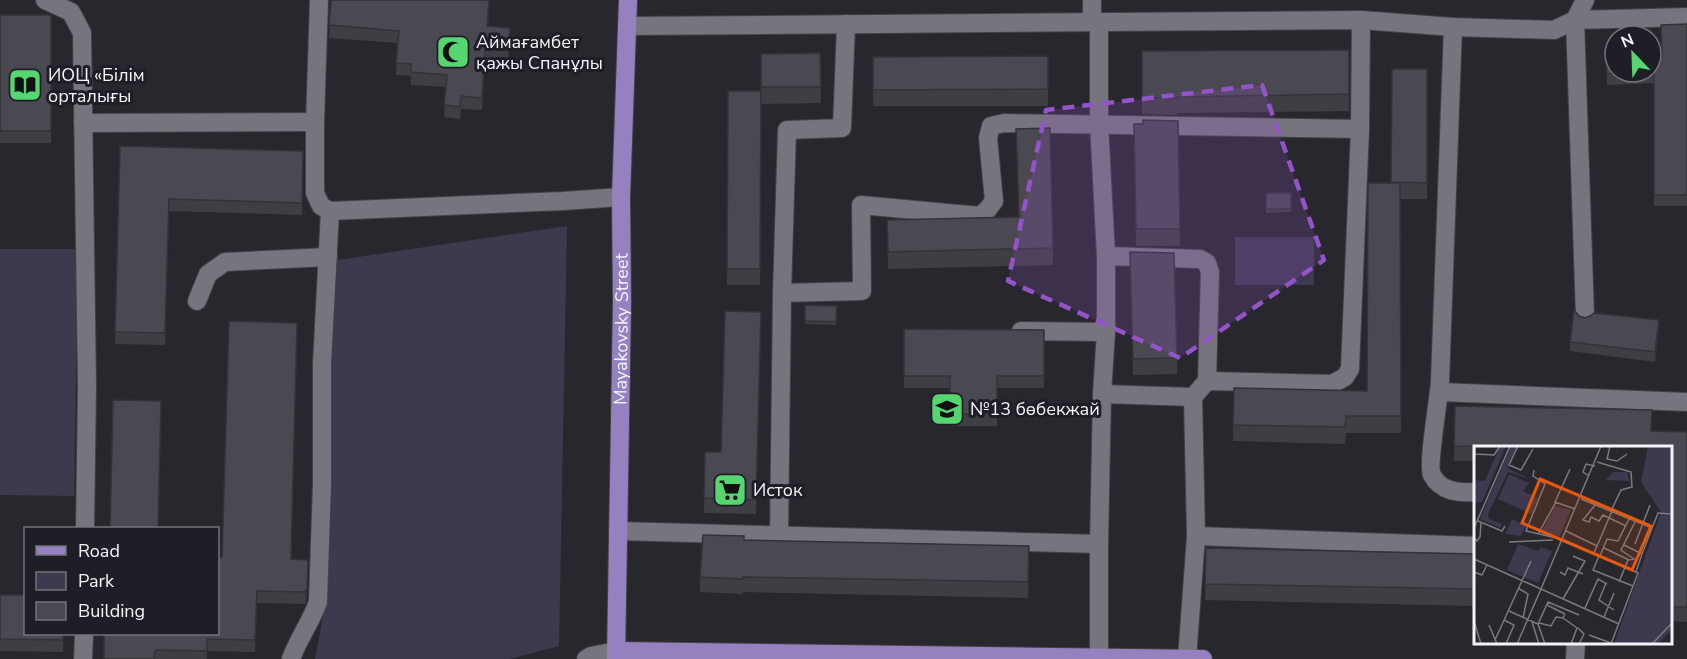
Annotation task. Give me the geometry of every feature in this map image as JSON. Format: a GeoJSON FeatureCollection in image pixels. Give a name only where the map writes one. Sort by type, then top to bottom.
{"type":"FeatureCollection","features":[{"type":"Feature","properties":{"kind":"main road","name":"Mayakovsky Street"},"geometry":{"type":"LineString","coordinates":[[616,655],[622,302],[621,197],[628,0]]}},
{"type":"Feature","properties":{"kind":"main road"},"geometry":{"type":"LineString","coordinates":[[616,655],[1203,659]]}},
{"type":"Feature","properties":{"kind":"street"},"geometry":{"type":"LineString","coordinates":[[45,0],[71,12],[82,33],[87,375],[85,527]]}},
{"type":"Feature","properties":{"kind":"street"},"geometry":{"type":"LineString","coordinates":[[318,0],[315,193],[321,206],[330,211],[621,197]]}},
{"type":"Feature","properties":{"kind":"street"},"geometry":{"type":"LineString","coordinates":[[1092,0],[1106,256],[1106,332],[1102,394],[1099,544],[1099,658]]}},
{"type":"Feature","properties":{"kind":"street"},"geometry":{"type":"LineString","coordinates":[[1585,0],[1575,20],[1585,316]]}},
{"type":"Feature","properties":{"kind":"street"},"geometry":{"type":"LineString","coordinates":[[627,26],[1361,20],[1453,27],[1554,30],[1575,20],[1687,17]]}},
{"type":"Feature","properties":{"kind":"street"},"geometry":{"type":"LineString","coordinates":[[1207,381],[1332,384],[1345,377],[1350,369],[1360,129],[1361,20]]}},
{"type":"Feature","properties":{"kind":"street"},"geometry":{"type":"LineString","coordinates":[[778,536],[787,130],[842,128],[846,24]]}},
{"type":"Feature","properties":{"kind":"street"},"geometry":{"type":"LineString","coordinates":[[1453,27],[1440,392],[1430,473],[1438,484],[1448,490],[1456,493],[1474,492]]}},
{"type":"Feature","properties":{"kind":"street"},"geometry":{"type":"LineString","coordinates":[[83,123],[315,122]]}},
{"type":"Feature","properties":{"kind":"street"},"geometry":{"type":"LineString","coordinates":[[782,293],[862,291],[861,205],[980,216],[994,201],[988,138],[991,126],[1004,123],[1099,123],[1360,129]]}},
{"type":"Feature","properties":{"kind":"street"},"geometry":{"type":"LineString","coordinates":[[291,659],[297,643],[313,617],[318,602],[322,484],[322,363],[330,211]]}},
{"type":"Feature","properties":{"kind":"street"},"geometry":{"type":"LineString","coordinates":[[1106,256],[1200,259],[1207,263],[1210,272],[1207,381],[1193,397],[1196,536],[1187,659]]}},
{"type":"Feature","properties":{"kind":"street"},"geometry":{"type":"LineString","coordinates":[[196,301],[208,274],[225,262],[328,257]]}},
{"type":"Feature","properties":{"kind":"street"},"geometry":{"type":"LineString","coordinates":[[998,330],[1106,332]]}},
{"type":"Feature","properties":{"kind":"street"},"geometry":{"type":"LineString","coordinates":[[1440,392],[1687,402]]}},
{"type":"Feature","properties":{"kind":"street"},"geometry":{"type":"LineString","coordinates":[[1102,394],[1193,397]]}},
{"type":"Feature","properties":{"kind":"street"},"geometry":{"type":"LineString","coordinates":[[618,531],[1099,544]]}},
{"type":"Feature","properties":{"kind":"street"},"geometry":{"type":"LineString","coordinates":[[1196,536],[1474,546]]}},
{"type":"Feature","properties":{"kind":"street"},"geometry":{"type":"LineString","coordinates":[[83,659],[84,635]]}},
{"type":"Feature","properties":{"kind":"street"},"geometry":{"type":"LineString","coordinates":[[585,658],[616,655]]}},
{"type":"Feature","properties":{"kind":"highlighted area"},"geometry":{"type":"Polygon","coordinates":[[[1262,85],[1324,260],[1180,358],[1008,281],[1046,110],[1262,85]]]}},
{"type":"Feature","properties":{"kind":"green space"},"geometry":{"type":"Polygon","coordinates":[[[567,226],[559,646],[509,659],[315,659],[325,605],[331,261],[567,226]]]}},
{"type":"Feature","properties":{"kind":"green space"},"geometry":{"type":"Polygon","coordinates":[[[1235,237],[1314,237],[1314,285],[1235,285],[1235,237]]]}},
{"type":"Feature","properties":{"kind":"green space"},"geometry":{"type":"Polygon","coordinates":[[[0,249],[78,249],[74,496],[0,495],[0,249]]]}},
{"type":"Feature","properties":{"kind":"building","name":"Аймағамбет қажы Спанұлы"},"geometry":{"type":"Polygon","coordinates":[[[331,0],[489,0],[487,26],[510,28],[508,50],[485,49],[482,98],[461,96],[460,107],[444,105],[447,75],[411,72],[411,64],[396,63],[399,31],[329,25],[331,0]]]}},
{"type":"Feature","properties":{"kind":"building","name":"ИОЦ «Білім орталығы"},"geometry":{"type":"Polygon","coordinates":[[[0,15],[51,15],[51,131],[0,131],[0,15]]]}},
{"type":"Feature","properties":{"kind":"building"},"geometry":{"type":"Polygon","coordinates":[[[1687,24],[1687,195],[1654,195],[1654,84],[1663,84],[1663,25],[1687,24]]]}},
{"type":"Feature","properties":{"kind":"building"},"geometry":{"type":"Polygon","coordinates":[[[1349,50],[1349,94],[1142,98],[1142,51],[1349,50]]]}},
{"type":"Feature","properties":{"kind":"building"},"geometry":{"type":"Polygon","coordinates":[[[820,53],[821,87],[761,87],[761,54],[820,53]]]}},
{"type":"Feature","properties":{"kind":"building"},"geometry":{"type":"Polygon","coordinates":[[[1048,56],[1048,89],[873,90],[873,57],[1048,56]]]}},
{"type":"Feature","properties":{"kind":"building"},"geometry":{"type":"Polygon","coordinates":[[[1392,69],[1427,69],[1427,183],[1391,182],[1392,69]]]}},
{"type":"Feature","properties":{"kind":"building"},"geometry":{"type":"Polygon","coordinates":[[[728,91],[761,91],[760,269],[727,269],[728,91]]]}},
{"type":"Feature","properties":{"kind":"building"},"geometry":{"type":"Polygon","coordinates":[[[1143,120],[1178,121],[1180,229],[1136,229],[1134,124],[1143,124],[1143,120]]]}},
{"type":"Feature","properties":{"kind":"building"},"geometry":{"type":"Polygon","coordinates":[[[1050,128],[1053,248],[888,252],[887,220],[1019,217],[1016,129],[1050,128]]]}},
{"type":"Feature","properties":{"kind":"building"},"geometry":{"type":"Polygon","coordinates":[[[120,146],[303,151],[302,203],[169,199],[165,333],[115,332],[120,146]]]}},
{"type":"Feature","properties":{"kind":"building"},"geometry":{"type":"Polygon","coordinates":[[[1368,183],[1400,183],[1401,416],[1346,416],[1345,427],[1233,425],[1234,388],[1367,391],[1368,183]]]}},
{"type":"Feature","properties":{"kind":"building"},"geometry":{"type":"Polygon","coordinates":[[[1266,193],[1291,193],[1291,209],[1266,209],[1266,193]]]}},
{"type":"Feature","properties":{"kind":"building"},"geometry":{"type":"Polygon","coordinates":[[[1130,252],[1174,253],[1177,358],[1133,359],[1130,252]]]}},
{"type":"Feature","properties":{"kind":"building"},"geometry":{"type":"Polygon","coordinates":[[[805,305],[837,306],[836,322],[805,321],[805,305]]]}},
{"type":"Feature","properties":{"kind":"building"},"geometry":{"type":"Polygon","coordinates":[[[1574,310],[1579,316],[1585,318],[1594,313],[1659,320],[1655,352],[1570,342],[1574,310]]]}},
{"type":"Feature","properties":{"kind":"building"},"geometry":{"type":"Polygon","coordinates":[[[725,311],[761,312],[756,500],[704,498],[705,452],[721,452],[725,311]]]}},
{"type":"Feature","properties":{"kind":"building"},"geometry":{"type":"Polygon","coordinates":[[[229,321],[297,323],[291,559],[308,560],[305,592],[257,591],[255,640],[207,639],[207,651],[155,650],[154,659],[104,659],[104,635],[219,635],[219,557],[222,557],[229,321]]]}},
{"type":"Feature","properties":{"kind":"building"},"geometry":{"type":"Polygon","coordinates":[[[904,329],[1044,330],[1044,376],[997,376],[997,414],[950,414],[950,376],[904,376],[904,329]]]}},
{"type":"Feature","properties":{"kind":"building"},"geometry":{"type":"Polygon","coordinates":[[[113,400],[161,401],[158,527],[110,527],[113,400]]]}},
{"type":"Feature","properties":{"kind":"building"},"geometry":{"type":"Polygon","coordinates":[[[1455,406],[1652,410],[1651,431],[1687,432],[1687,607],[1672,607],[1672,446],[1454,446],[1455,406]]]}},
{"type":"Feature","properties":{"kind":"building"},"geometry":{"type":"Polygon","coordinates":[[[703,535],[744,536],[744,540],[1029,546],[1028,582],[700,577],[703,535]]]}},
{"type":"Feature","properties":{"kind":"building"},"geometry":{"type":"Polygon","coordinates":[[[1206,548],[1474,554],[1474,589],[1205,584],[1206,548]]]}},
{"type":"Feature","properties":{"kind":"building"},"geometry":{"type":"Polygon","coordinates":[[[0,595],[24,595],[24,635],[63,635],[63,640],[0,639],[0,595]]]}},
{"type":"Feature","properties":{"kind":"place","name":"Аймағамбет қажы Спанұлы"},"geometry":{"type":"Point","coordinates":[453,52]}},
{"type":"Feature","properties":{"kind":"place","name":"ИОЦ «Білім орталығы"},"geometry":{"type":"Point","coordinates":[25,85]}},
{"type":"Feature","properties":{"kind":"place","name":"№13 бөбекжай"},"geometry":{"type":"Point","coordinates":[947,409]}},
{"type":"Feature","properties":{"kind":"place","name":"Исток"},"geometry":{"type":"Point","coordinates":[730,490]}}]}
